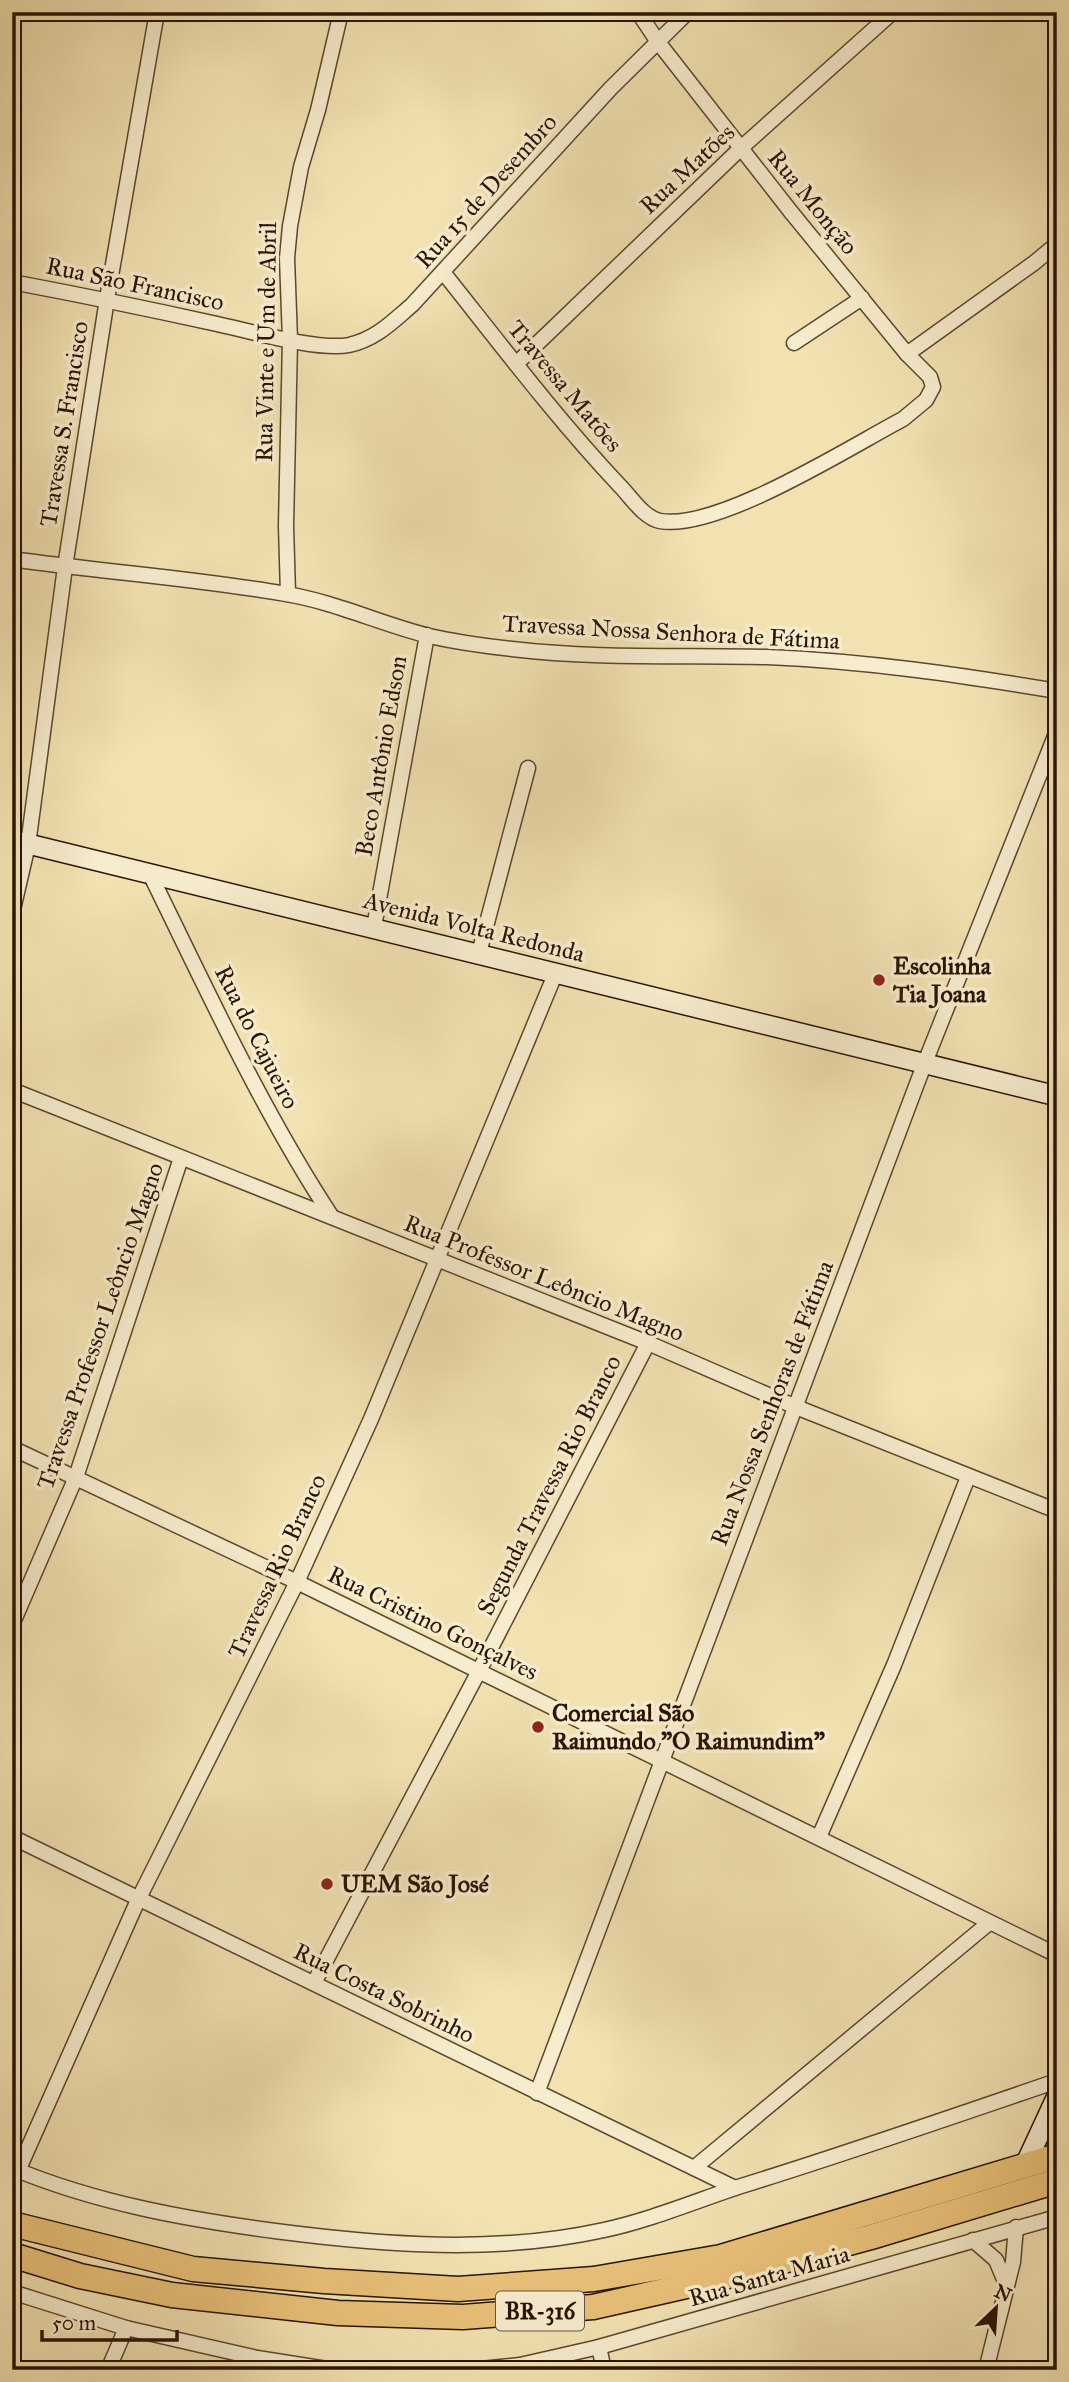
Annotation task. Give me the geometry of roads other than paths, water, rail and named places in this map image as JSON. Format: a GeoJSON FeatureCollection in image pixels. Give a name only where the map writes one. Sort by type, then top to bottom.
{"type":"FeatureCollection","features":[{"type":"Feature","properties":{"kind":"highway","name":"BR-316"},"geometry":{"type":"LineString","coordinates":[[12,2224],[194,2269],[324,2281],[458,2289],[594,2279],[721,2257],[1057,2156]]}},
{"type":"Feature","properties":{"kind":"highway","name":"BR-316"},"geometry":{"type":"LineString","coordinates":[[12,2255],[80,2276],[172,2295],[338,2313],[463,2317],[593,2306],[717,2279],[871,2237],[1057,2180]]}},
{"type":"Feature","properties":{"kind":"street","name":"Travessa S. Francisco"},"geometry":{"type":"LineString","coordinates":[[12,914],[20,843],[107,299],[157,12]]}},
{"type":"Feature","properties":{"kind":"street","name":"Rua Vinte e Um de Abril"},"geometry":{"type":"LineString","coordinates":[[288,594],[286,439],[290,340],[290,226],[301,167],[318,110],[341,12]]}},
{"type":"Feature","properties":{"kind":"street","name":"Rua Monção"},"geometry":{"type":"LineString","coordinates":[[638,12],[741,148],[907,354],[933,382],[931,393],[917,410],[757,496],[704,517],[677,522],[659,521]]}},
{"type":"Feature","properties":{"kind":"street","name":"Rua 15 de Desembro"},"geometry":{"type":"LineString","coordinates":[[290,340],[346,345],[382,332],[443,272],[611,88],[688,12]]}},
{"type":"Feature","properties":{"kind":"street","name":"Rua Matões"},"geometry":{"type":"LineString","coordinates":[[516,364],[741,148],[893,12]]}},
{"type":"Feature","properties":{"kind":"street"},"geometry":{"type":"LineString","coordinates":[[907,354],[1057,244]]}},
{"type":"Feature","properties":{"kind":"street","name":"Travessa Matões"},"geometry":{"type":"LineString","coordinates":[[443,272],[569,431],[643,510],[659,521]]}},
{"type":"Feature","properties":{"kind":"street","name":"Rua São Francisco"},"geometry":{"type":"LineString","coordinates":[[12,282],[107,299],[290,340]]}},
{"type":"Feature","properties":{"kind":"street"},"geometry":{"type":"LineString","coordinates":[[794,343],[862,298]]}},
{"type":"Feature","properties":{"kind":"street","name":"Travessa Nossa Senhora de Fátima"},"geometry":{"type":"LineString","coordinates":[[12,559],[195,580],[288,594],[457,642],[550,652],[769,657],[873,664],[964,675],[1057,691]]}},
{"type":"Feature","properties":{"kind":"street","name":"Beco Antônio Edson"},"geometry":{"type":"LineString","coordinates":[[374,927],[427,635]]}},
{"type":"Feature","properties":{"kind":"street","name":"Rua Nossa Senhoras de Fátima"},"geometry":{"type":"LineString","coordinates":[[537,2093],[924,1065],[1057,731]]}},
{"type":"Feature","properties":{"kind":"street"},"geometry":{"type":"LineString","coordinates":[[479,953],[528,768]]}},
{"type":"Feature","properties":{"kind":"street","name":"Avenida Volta Redonda"},"geometry":{"type":"LineString","coordinates":[[20,843],[374,927],[1057,1096]]}},
{"type":"Feature","properties":{"kind":"street","name":"Rua do Cajueiro"},"geometry":{"type":"LineString","coordinates":[[150,874],[246,1069],[305,1176],[332,1217]]}},
{"type":"Feature","properties":{"kind":"street","name":"Travessa Rio Branco"},"geometry":{"type":"LineString","coordinates":[[15,2170],[138,1900],[297,1582],[371,1419],[556,972]]}},
{"type":"Feature","properties":{"kind":"street","name":"Avenida Volta Redonda"},"geometry":{"type":"LineString","coordinates":[[924,1065],[1057,1108]]}},
{"type":"Feature","properties":{"kind":"street","name":"Rua Professor Leôncio Magno"},"geometry":{"type":"LineString","coordinates":[[12,1090],[648,1343],[796,1407],[1057,1511]]}},
{"type":"Feature","properties":{"kind":"street","name":"Travessa Professor Leôncio Magno"},"geometry":{"type":"LineString","coordinates":[[12,1625],[76,1477],[181,1158]]}},
{"type":"Feature","properties":{"kind":"street","name":"Segunda Travessa Rio Branco"},"geometry":{"type":"LineString","coordinates":[[314,1983],[648,1343]]}},
{"type":"Feature","properties":{"kind":"street","name":"Rua Cristino Gonçalves"},"geometry":{"type":"LineString","coordinates":[[12,1448],[297,1582],[1057,1955]]}},
{"type":"Feature","properties":{"kind":"street"},"geometry":{"type":"LineString","coordinates":[[819,1837],[894,1665],[968,1477]]}},
{"type":"Feature","properties":{"kind":"street","name":"Rua Costa Sobrinho"},"geometry":{"type":"LineString","coordinates":[[12,1837],[735,2188]]}},
{"type":"Feature","properties":{"kind":"street"},"geometry":{"type":"LineString","coordinates":[[694,2168],[989,1923]]}},
{"type":"Feature","properties":{"kind":"street"},"geometry":{"type":"LineString","coordinates":[[15,2170],[67,2189],[138,2209],[223,2224],[360,2241],[466,2245],[529,2241],[602,2231],[643,2221],[1057,2081]]}},
{"type":"Feature","properties":{"kind":"street"},"geometry":{"type":"LineString","coordinates":[[1024,2165],[1057,2096]]}},
{"type":"Feature","properties":{"kind":"street","name":"Rua Santa Maria"},"geometry":{"type":"LineString","coordinates":[[471,2370],[520,2367],[599,2347],[1057,2217]]}},
{"type":"Feature","properties":{"kind":"street"},"geometry":{"type":"LineString","coordinates":[[986,2370],[1015,2249],[1016,2227]]}},
{"type":"Feature","properties":{"kind":"street"},"geometry":{"type":"LineString","coordinates":[[973,2240],[996,2260],[1006,2284]]}},
{"type":"Feature","properties":{"kind":"street"},"geometry":{"type":"LineString","coordinates":[[12,2292],[126,2328],[257,2358],[333,2370]]}},
{"type":"Feature","properties":{"kind":"street"},"geometry":{"type":"LineString","coordinates":[[108,2370],[126,2328]]}},
{"type":"Feature","properties":{"kind":"street"},"geometry":{"type":"LineString","coordinates":[[599,2347],[604,2370]]}},
{"type":"Feature","properties":{"kind":"place","name":"Escolinha Tia Joana"},"geometry":{"type":"Point","coordinates":[879,980]}},
{"type":"Feature","properties":{"kind":"place","name":"Comercial São Raimundo \"O Raimundim\""},"geometry":{"type":"Point","coordinates":[538,1727]}},
{"type":"Feature","properties":{"kind":"place","name":"UEM São José"},"geometry":{"type":"Point","coordinates":[327,1884]}}]}
